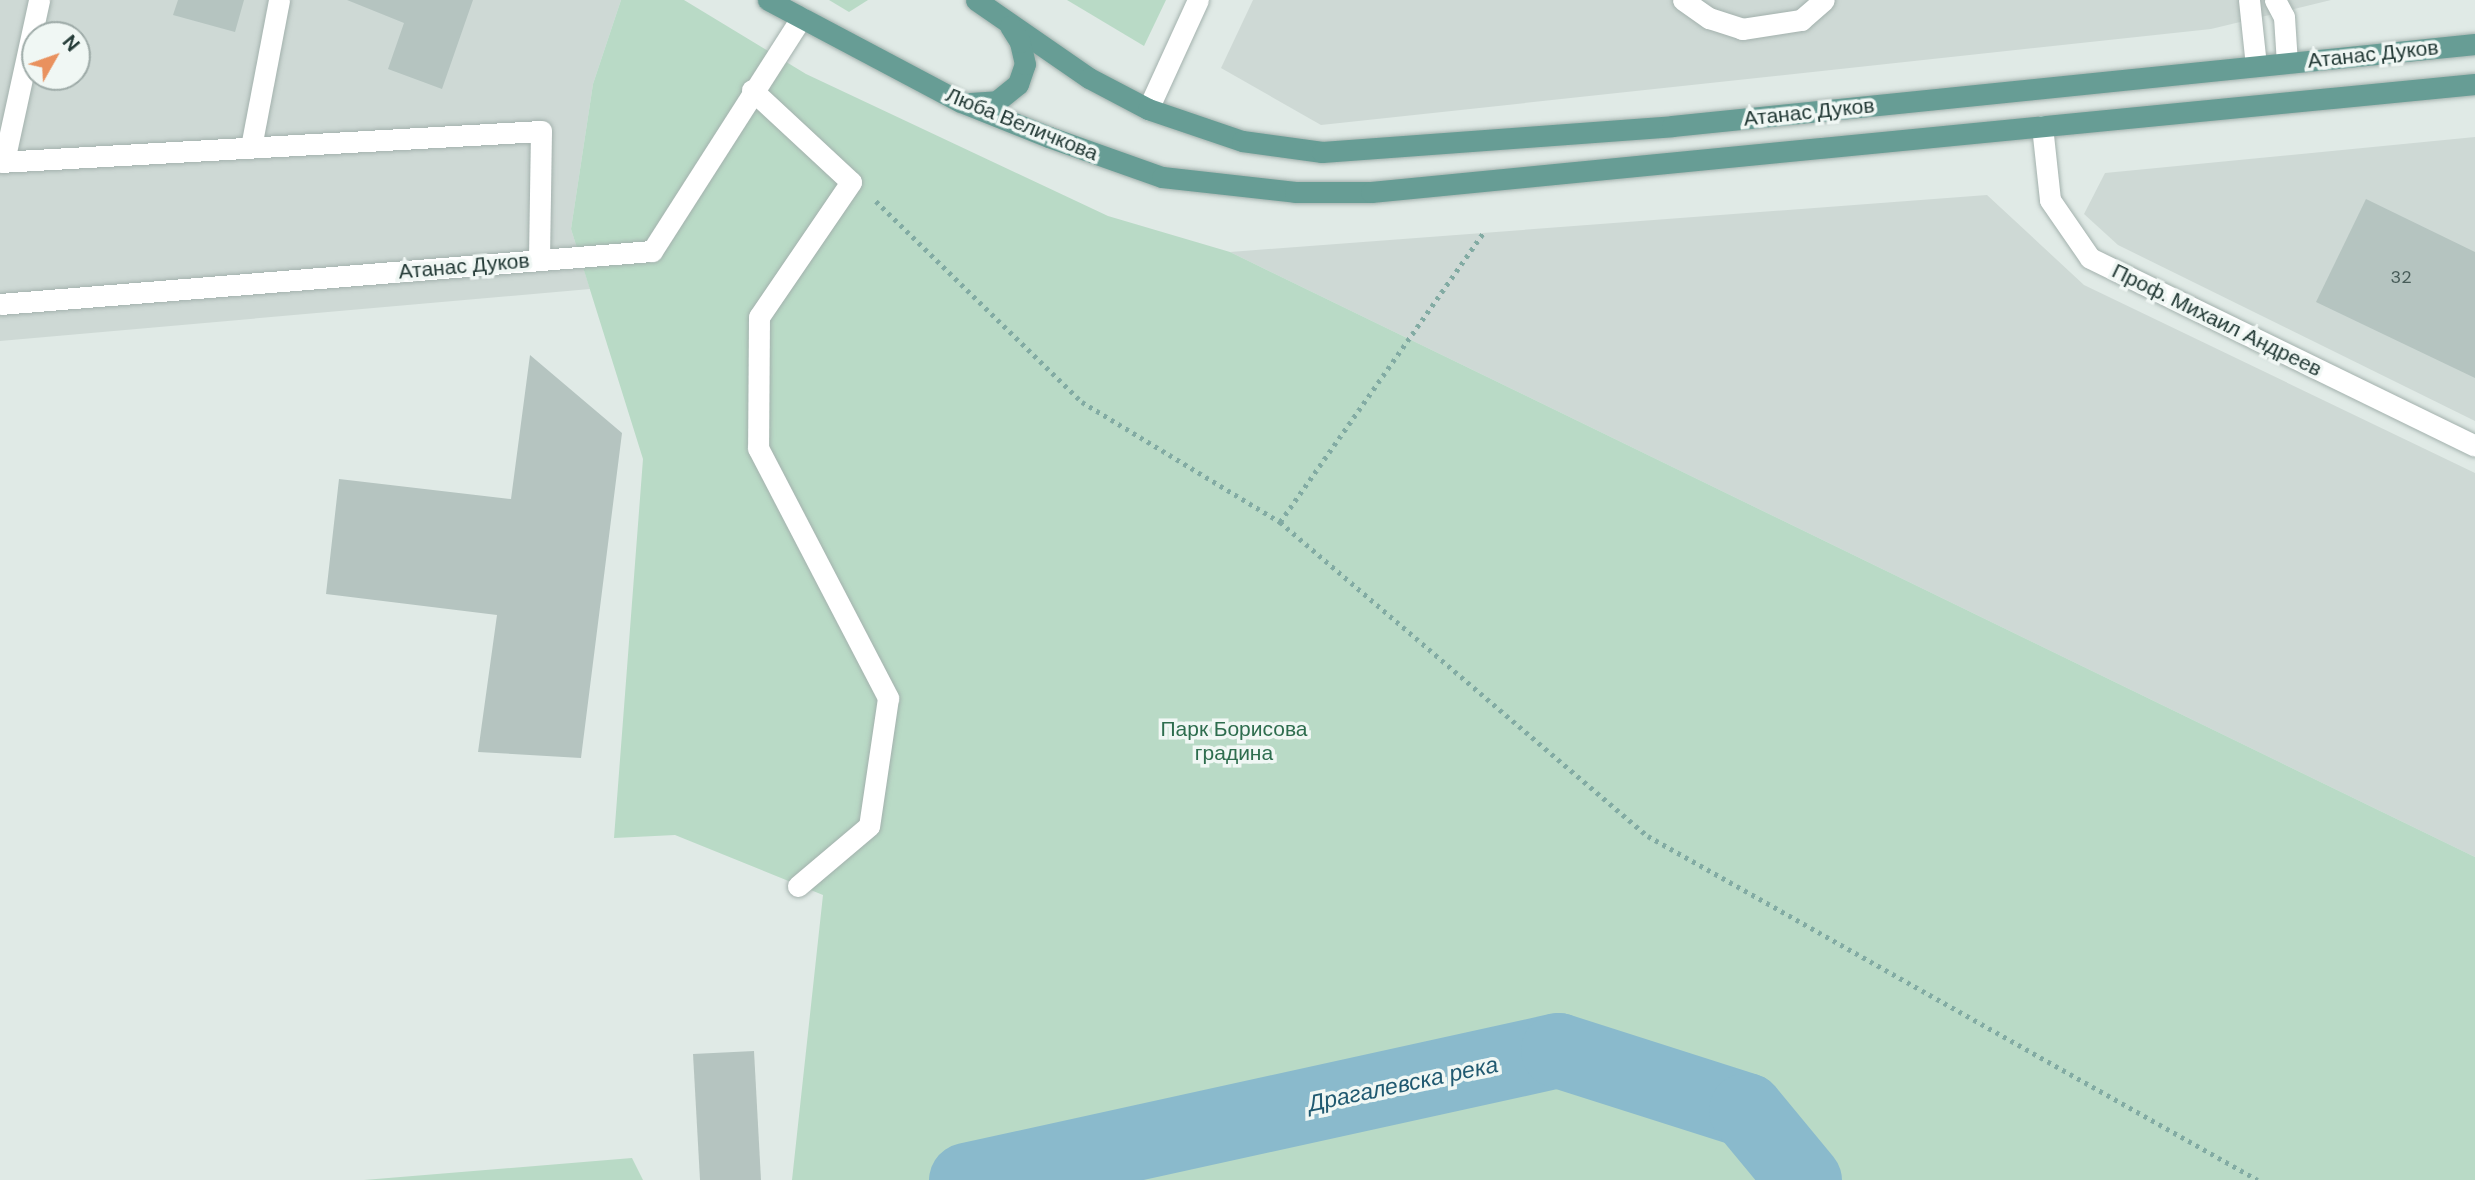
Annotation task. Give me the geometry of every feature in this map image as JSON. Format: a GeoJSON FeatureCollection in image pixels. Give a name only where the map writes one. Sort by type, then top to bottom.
{"type":"FeatureCollection","features":[{"type":"Feature","properties":{"kind":"main road","name":"Люба Величкова"},"geometry":{"type":"LineString","coordinates":[[768,0],[961,102],[1162,177],[1295,192]]}},
{"type":"Feature","properties":{"kind":"main road"},"geometry":{"type":"LineString","coordinates":[[976,0],[1089,78],[1148,109]]}},
{"type":"Feature","properties":{"kind":"main road"},"geometry":{"type":"LineString","coordinates":[[961,102],[997,101],[1018,84],[1025,64],[1020,42],[1007,22]]}},
{"type":"Feature","properties":{"kind":"main road","name":"Атанас Дуков"},"geometry":{"type":"LineString","coordinates":[[1148,109],[1242,141],[1322,152],[1672,126],[2475,44]]}},
{"type":"Feature","properties":{"kind":"main road","name":"Атанас Дуков"},"geometry":{"type":"LineString","coordinates":[[1295,192],[1385,190],[2475,84]]}},
{"type":"Feature","properties":{"kind":"street"},"geometry":{"type":"LineString","coordinates":[[39,0],[2,161],[541,131],[539,259]]}},
{"type":"Feature","properties":{"kind":"street"},"geometry":{"type":"LineString","coordinates":[[251,147],[279,0]]}},
{"type":"Feature","properties":{"kind":"street"},"geometry":{"type":"LineString","coordinates":[[1148,109],[1198,0]]}},
{"type":"Feature","properties":{"kind":"street"},"geometry":{"type":"LineString","coordinates":[[1682,0],[1709,18],[1742,29],[1801,20],[1824,0]]}},
{"type":"Feature","properties":{"kind":"street"},"geometry":{"type":"LineString","coordinates":[[2249,0],[2256,66]]}},
{"type":"Feature","properties":{"kind":"street"},"geometry":{"type":"LineString","coordinates":[[2284,6],[2287,63]]}},
{"type":"Feature","properties":{"kind":"street","name":"Атанас Дуков"},"geometry":{"type":"LineString","coordinates":[[0,304],[652,251],[752,90],[801,18]]}},
{"type":"Feature","properties":{"kind":"street"},"geometry":{"type":"LineString","coordinates":[[752,90],[851,182],[760,317],[758,448],[888,698],[869,826],[798,886]]}},
{"type":"Feature","properties":{"kind":"street","name":"Проф. Михаил Андреев"},"geometry":{"type":"LineString","coordinates":[[2042,126],[2050,201],[2090,258],[2475,446]]}},
{"type":"Feature","properties":{"kind":"path"},"geometry":{"type":"LineString","coordinates":[[851,182],[897,217],[1082,402],[1280,522],[1648,836],[2258,1180]]}},
{"type":"Feature","properties":{"kind":"path"},"geometry":{"type":"LineString","coordinates":[[1280,522],[1484,232]]}},
{"type":"Feature","properties":{"kind":"shaded area"},"geometry":{"type":"Polygon","coordinates":[[[0,0],[621,0],[593,84],[571,229],[590,289],[0,341],[0,0]]]}},
{"type":"Feature","properties":{"kind":"shaded area"},"geometry":{"type":"Polygon","coordinates":[[[1253,0],[2331,0],[2211,29],[1321,125],[1221,68],[1253,0]]]}},
{"type":"Feature","properties":{"kind":"shaded area"},"geometry":{"type":"Polygon","coordinates":[[[2475,137],[2475,421],[2118,245],[2084,214],[2105,173],[2475,137]]]}},
{"type":"Feature","properties":{"kind":"shaded area"},"geometry":{"type":"Polygon","coordinates":[[[1987,195],[2084,285],[2475,473],[2475,857],[1230,252],[1987,195]]]}},
{"type":"Feature","properties":{"kind":"green space","name":"Парк Борисова градина"},"geometry":{"type":"Polygon","coordinates":[[[621,0],[684,0],[806,74],[1108,216],[1230,252],[2475,857],[2475,1180],[792,1180],[823,895],[675,835],[614,838],[643,459],[571,229],[593,84],[621,0]]]}},
{"type":"Feature","properties":{"kind":"green space"},"geometry":{"type":"Polygon","coordinates":[[[829,0],[868,0],[849,12],[829,0]]]}},
{"type":"Feature","properties":{"kind":"green space"},"geometry":{"type":"Polygon","coordinates":[[[1067,0],[1166,0],[1144,46],[1067,0]]]}},
{"type":"Feature","properties":{"kind":"green space"},"geometry":{"type":"Polygon","coordinates":[[[632,1158],[643,1180],[364,1180],[632,1158]]]}},
{"type":"Feature","properties":{"kind":"building"},"geometry":{"type":"Polygon","coordinates":[[[178,0],[244,0],[235,32],[173,15],[178,0]]]}},
{"type":"Feature","properties":{"kind":"building"},"geometry":{"type":"Polygon","coordinates":[[[347,0],[473,0],[442,89],[388,69],[404,23],[347,0]]]}},
{"type":"Feature","properties":{"kind":"building"},"geometry":{"type":"Polygon","coordinates":[[[2366,199],[2475,252],[2475,378],[2316,302],[2366,199]]]}},
{"type":"Feature","properties":{"kind":"building"},"geometry":{"type":"Polygon","coordinates":[[[530,355],[622,433],[581,758],[478,752],[497,615],[326,594],[339,479],[511,499],[530,355]]]}},
{"type":"Feature","properties":{"kind":"building"},"geometry":{"type":"Polygon","coordinates":[[[754,1051],[761,1180],[700,1180],[693,1054],[754,1051]]]}},
{"type":"Feature","properties":{"kind":"waterway","name":"Драгалевска река"},"geometry":{"type":"LineString","coordinates":[[966,1180],[1558,1050],[1746,1110],[1804,1180]]}}]}
